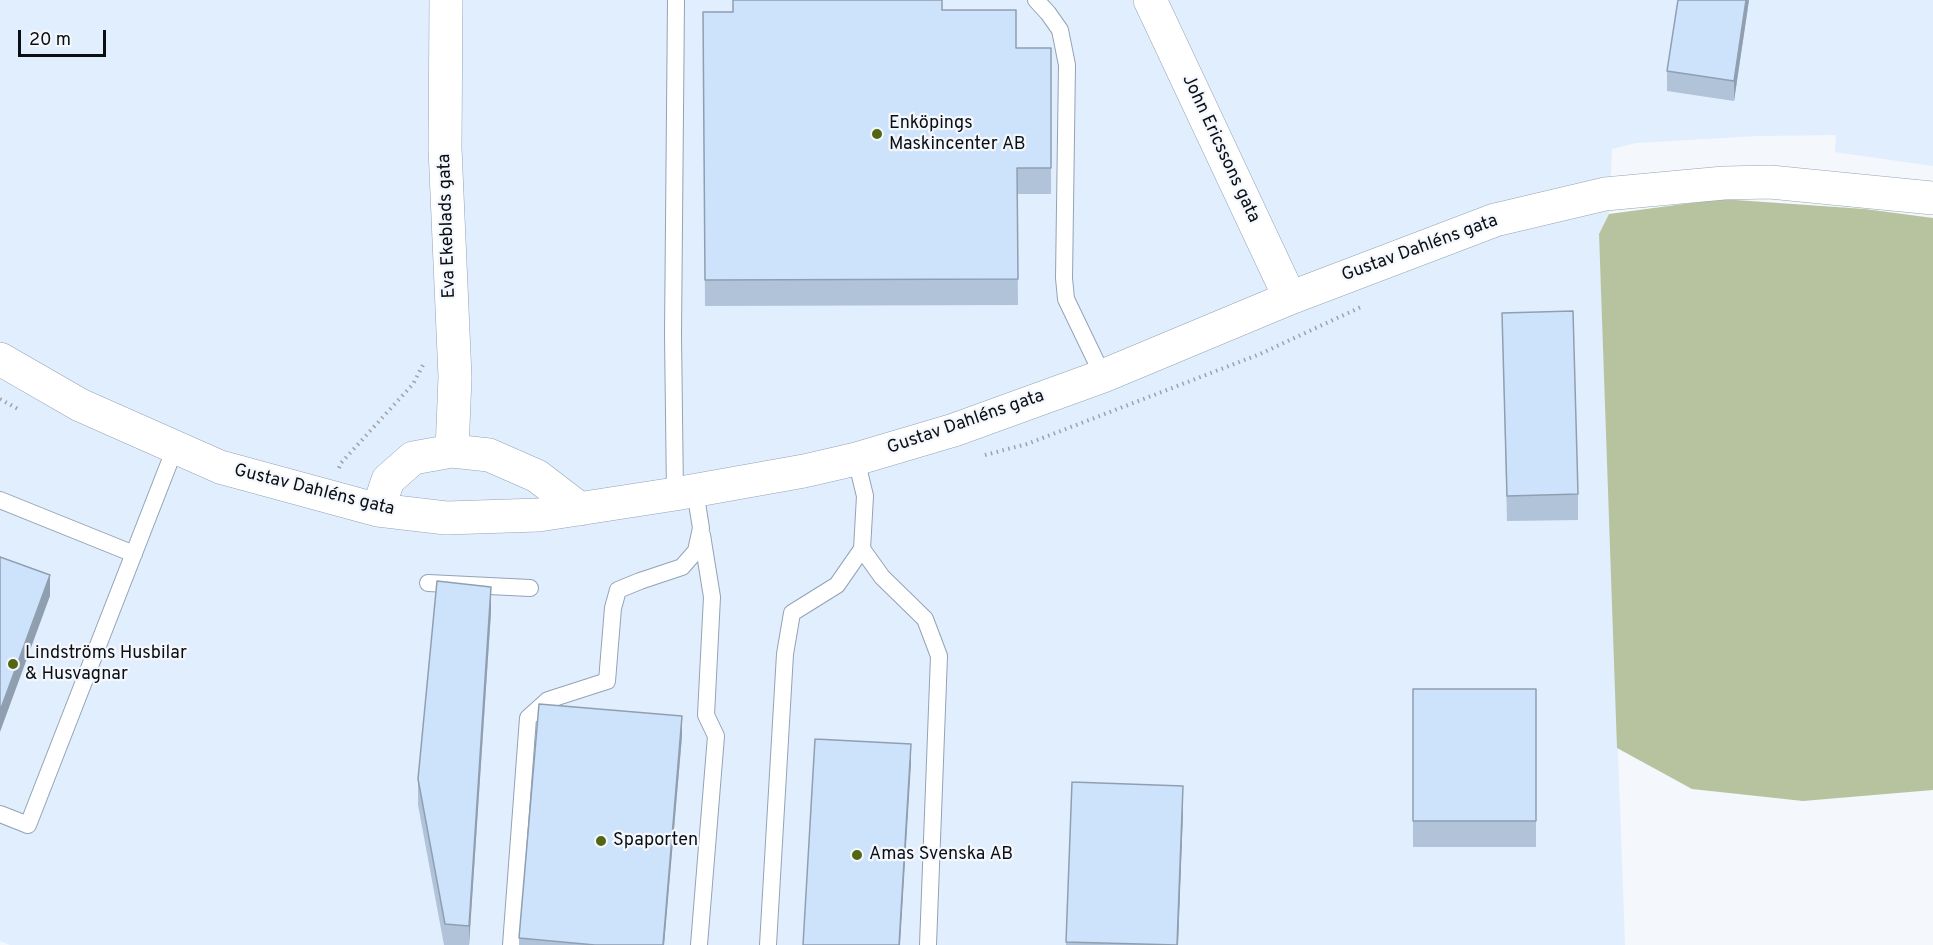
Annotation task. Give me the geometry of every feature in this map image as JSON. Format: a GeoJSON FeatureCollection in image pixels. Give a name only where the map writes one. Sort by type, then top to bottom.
{"type":"FeatureCollection","features":[{"type":"Feature","properties":{"kind":"street","name":"Eva Ekeblads gata"},"geometry":{"type":"LineString","coordinates":[[446,0],[445,148],[454,377],[452,451]]}},
{"type":"Feature","properties":{"kind":"street","name":"John Ericssons gata"},"geometry":{"type":"LineString","coordinates":[[1150,0],[1290,298]]}},
{"type":"Feature","properties":{"kind":"street","name":"Gustav Dahléns gata"},"geometry":{"type":"LineString","coordinates":[[0,359],[80,405],[220,467],[378,510],[446,518],[539,515],[804,471],[856,459],[954,430],[1103,376],[1290,298],[1496,220],[1605,194],[1724,183],[1770,182],[1933,198]]}},
{"type":"Feature","properties":{"kind":"street"},"geometry":{"type":"LineString","coordinates":[[378,510],[388,480],[413,458],[452,451],[489,455],[537,476],[580,509]]}},
{"type":"Feature","properties":{"kind":"lane"},"geometry":{"type":"LineString","coordinates":[[676,0],[673,323],[685,492],[701,528],[712,597],[706,715],[716,736],[699,945]]}},
{"type":"Feature","properties":{"kind":"lane"},"geometry":{"type":"LineString","coordinates":[[1036,0],[1060,30],[1067,65],[1064,278],[1066,299],[1103,376]]}},
{"type":"Feature","properties":{"kind":"lane"},"geometry":{"type":"LineString","coordinates":[[0,814],[28,825],[175,448]]}},
{"type":"Feature","properties":{"kind":"lane"},"geometry":{"type":"LineString","coordinates":[[768,945],[785,654],[792,613],[837,585],[862,549],[865,496],[856,459]]}},
{"type":"Feature","properties":{"kind":"lane"},"geometry":{"type":"LineString","coordinates":[[0,500],[134,554]]}},
{"type":"Feature","properties":{"kind":"lane"},"geometry":{"type":"LineString","coordinates":[[511,945],[528,718],[548,700],[607,681],[613,608],[618,590],[640,580],[682,567],[696,551],[701,528]]}},
{"type":"Feature","properties":{"kind":"lane"},"geometry":{"type":"LineString","coordinates":[[862,549],[882,577],[925,619],[939,656],[928,945]]}},
{"type":"Feature","properties":{"kind":"lane"},"geometry":{"type":"LineString","coordinates":[[428,583],[530,588]]}},
{"type":"Feature","properties":{"kind":"path"},"geometry":{"type":"LineString","coordinates":[[325,495],[341,463],[413,384],[423,365],[423,354]]}},
{"type":"Feature","properties":{"kind":"shaded area"},"geometry":{"type":"Polygon","coordinates":[[[0,0],[1933,0],[1933,166],[1835,152],[1836,135],[1758,136],[1636,143],[1612,149],[1609,214],[1599,234],[1625,945],[10,945],[0,941],[0,0]]]}},
{"type":"Feature","properties":{"kind":"green space"},"geometry":{"type":"Polygon","coordinates":[[[1721,199],[1865,209],[1933,218],[1933,790],[1803,801],[1692,789],[1617,748],[1599,234],[1609,214],[1721,199]]]}},
{"type":"Feature","properties":{"kind":"building","name":"Enköpings Maskincenter AB"},"geometry":{"type":"Polygon","coordinates":[[[733,0],[942,0],[942,10],[1016,10],[1016,48],[1051,48],[1051,168],[1017,168],[1018,279],[705,280],[703,12],[733,12],[733,0]]]}},
{"type":"Feature","properties":{"kind":"building"},"geometry":{"type":"Polygon","coordinates":[[[1678,0],[1746,0],[1734,81],[1667,71],[1678,0]]]}},
{"type":"Feature","properties":{"kind":"building"},"geometry":{"type":"Polygon","coordinates":[[[1573,311],[1578,494],[1507,496],[1502,313],[1573,311]]]}},
{"type":"Feature","properties":{"kind":"building","name":"Lindströms Husbilar & Husvagnar"},"geometry":{"type":"Polygon","coordinates":[[[0,557],[50,575],[0,711],[0,557]]]}},
{"type":"Feature","properties":{"kind":"building"},"geometry":{"type":"Polygon","coordinates":[[[437,581],[491,587],[469,926],[445,924],[418,779],[437,581]]]}},
{"type":"Feature","properties":{"kind":"building"},"geometry":{"type":"Polygon","coordinates":[[[1413,689],[1536,689],[1536,821],[1413,821],[1413,689]]]}},
{"type":"Feature","properties":{"kind":"building","name":"Spaporten"},"geometry":{"type":"Polygon","coordinates":[[[539,704],[682,716],[663,945],[595,945],[519,938],[539,704]]]}},
{"type":"Feature","properties":{"kind":"building","name":"Amas Svenska AB"},"geometry":{"type":"Polygon","coordinates":[[[815,739],[911,744],[899,945],[803,945],[815,739]]]}},
{"type":"Feature","properties":{"kind":"building"},"geometry":{"type":"Polygon","coordinates":[[[1072,782],[1183,786],[1177,945],[1066,942],[1072,782]]]}},
{"type":"Feature","properties":{"kind":"place","name":"Enköpings Maskincenter AB"},"geometry":{"type":"Point","coordinates":[877,134]}},
{"type":"Feature","properties":{"kind":"place","name":"Lindströms Husbilar & Husvagnar"},"geometry":{"type":"Point","coordinates":[13,664]}},
{"type":"Feature","properties":{"kind":"place","name":"Spaporten"},"geometry":{"type":"Point","coordinates":[601,841]}},
{"type":"Feature","properties":{"kind":"place","name":"Amas Svenska AB"},"geometry":{"type":"Point","coordinates":[857,855]}}]}
